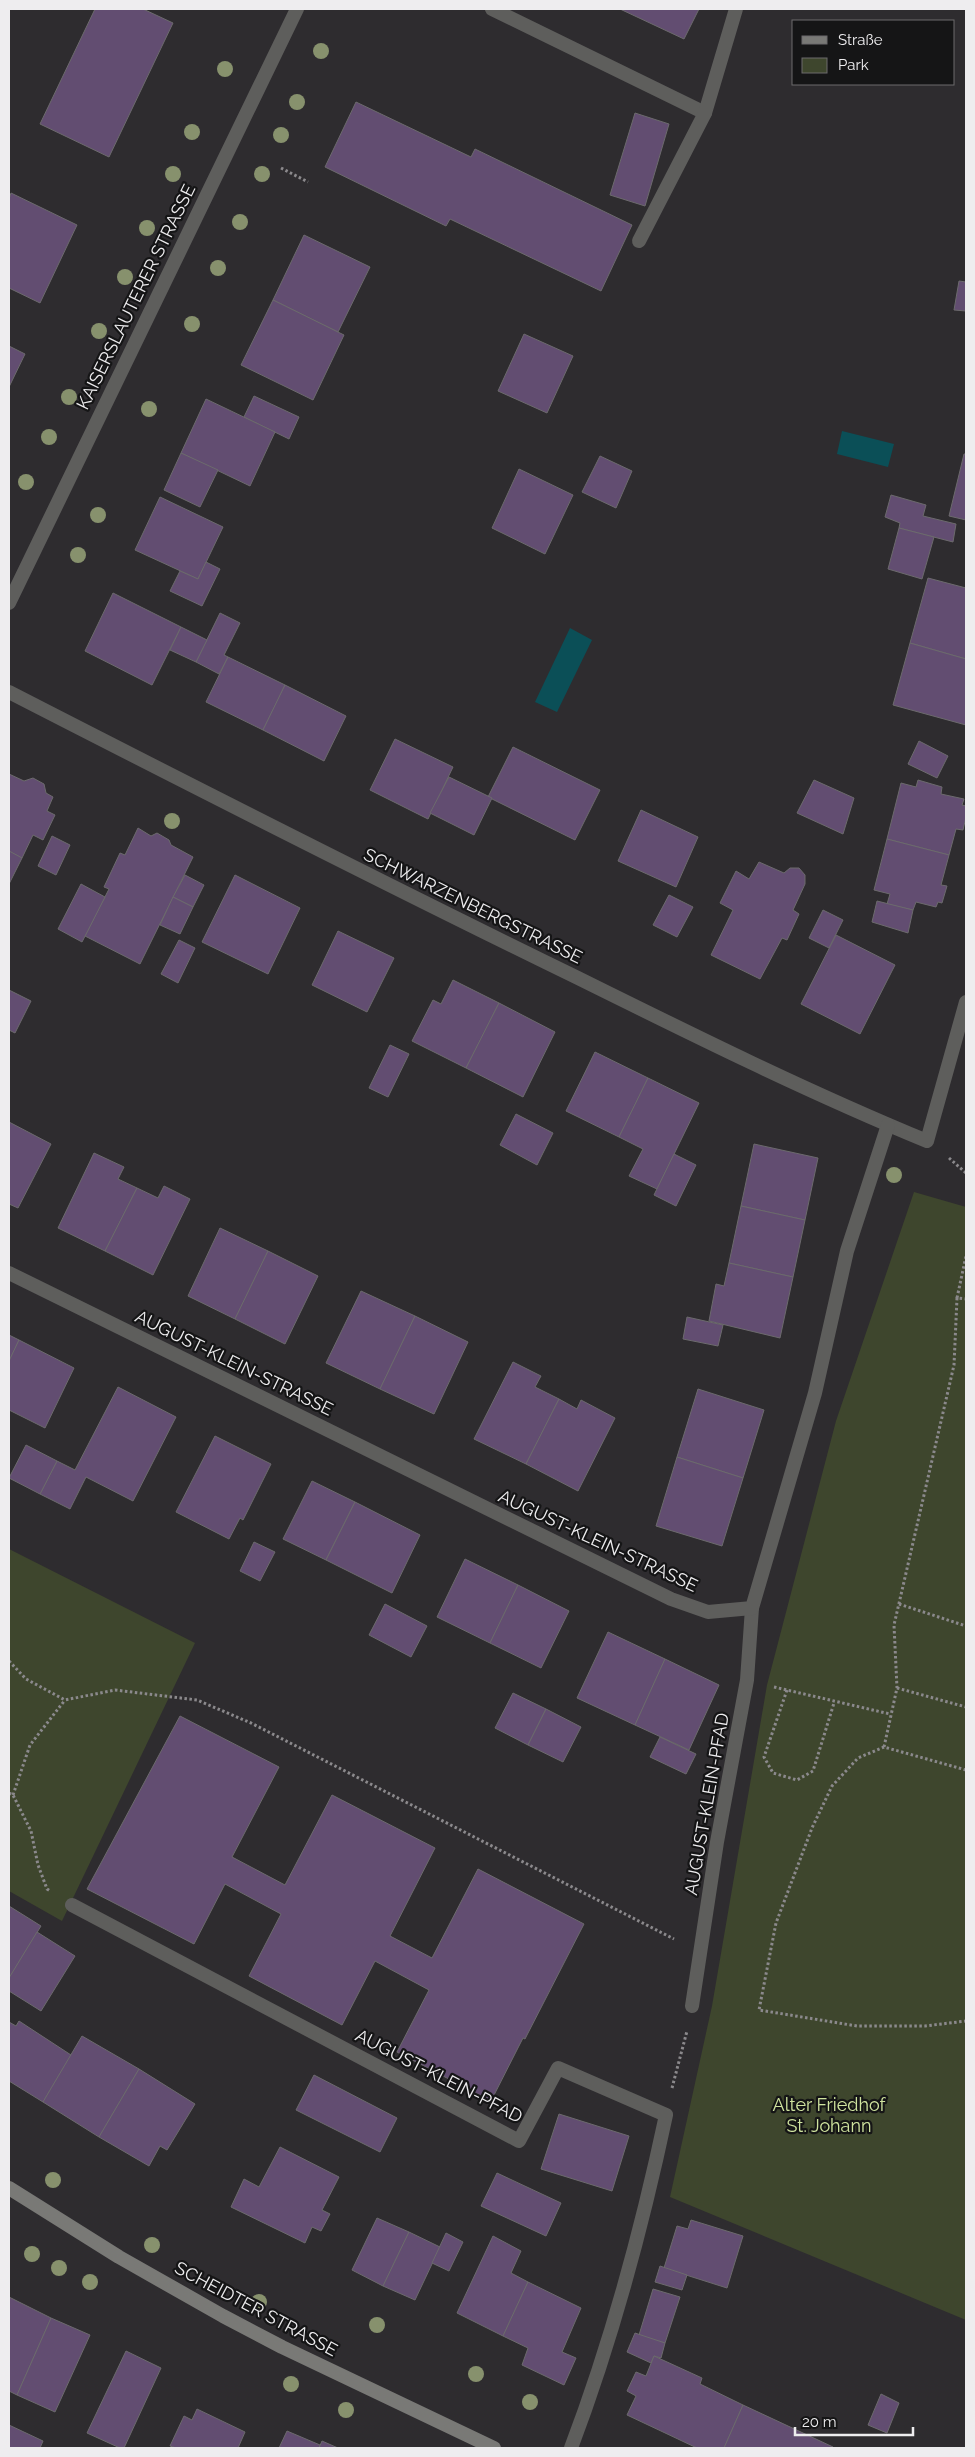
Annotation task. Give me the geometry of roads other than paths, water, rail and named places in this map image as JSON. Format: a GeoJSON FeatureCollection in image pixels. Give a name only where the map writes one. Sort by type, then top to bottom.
{"type":"FeatureCollection","features":[{"type":"Feature","properties":{"kind":"main road","name":"SCHEIDTER STRASSE"},"geometry":{"type":"LineString","coordinates":[[9,2188],[111,2252],[223,2316],[494,2448]]}},
{"type":"Feature","properties":{"kind":"street","name":"KAISERSLAUTERER STRASSE"},"geometry":{"type":"LineString","coordinates":[[9,602],[297,9]]}},
{"type":"Feature","properties":{"kind":"street"},"geometry":{"type":"LineString","coordinates":[[492,9],[705,113]]}},
{"type":"Feature","properties":{"kind":"street"},"geometry":{"type":"LineString","coordinates":[[638,240],[705,113],[736,9]]}},
{"type":"Feature","properties":{"kind":"street","name":"SCHWARZENBERGSTRASSE"},"geometry":{"type":"LineString","coordinates":[[9,692],[84,732],[496,939],[754,1064],[927,1141],[966,1002]]}},
{"type":"Feature","properties":{"kind":"street"},"geometry":{"type":"LineString","coordinates":[[752,1608],[815,1393],[847,1251],[888,1125]]}},
{"type":"Feature","properties":{"kind":"street","name":"AUGUST-KLEIN-STRASSE"},"geometry":{"type":"LineString","coordinates":[[9,1273],[671,1599],[708,1612],[752,1608]]}},
{"type":"Feature","properties":{"kind":"street","name":"AUGUST-KLEIN-PFAD"},"geometry":{"type":"LineString","coordinates":[[692,2006],[702,1953],[717,1842],[747,1680],[752,1608]]}},
{"type":"Feature","properties":{"kind":"street","name":"AUGUST-KLEIN-PFAD"},"geometry":{"type":"LineString","coordinates":[[72,1905],[519,2141],[558,2068],[666,2115],[644,2216],[618,2306],[571,2448]]}},
{"type":"Feature","properties":{"kind":"water"},"geometry":{"type":"Polygon","coordinates":[[[842,431],[894,444],[888,467],[837,454],[842,431]]]}},
{"type":"Feature","properties":{"kind":"water"},"geometry":{"type":"Polygon","coordinates":[[[570,628],[592,640],[557,712],[535,702],[570,628]]]}},
{"type":"Feature","properties":{"kind":"park label","name":"Alter Friedhof St. Johann"},"geometry":{"type":"Point","coordinates":[829,2115]}}]}
